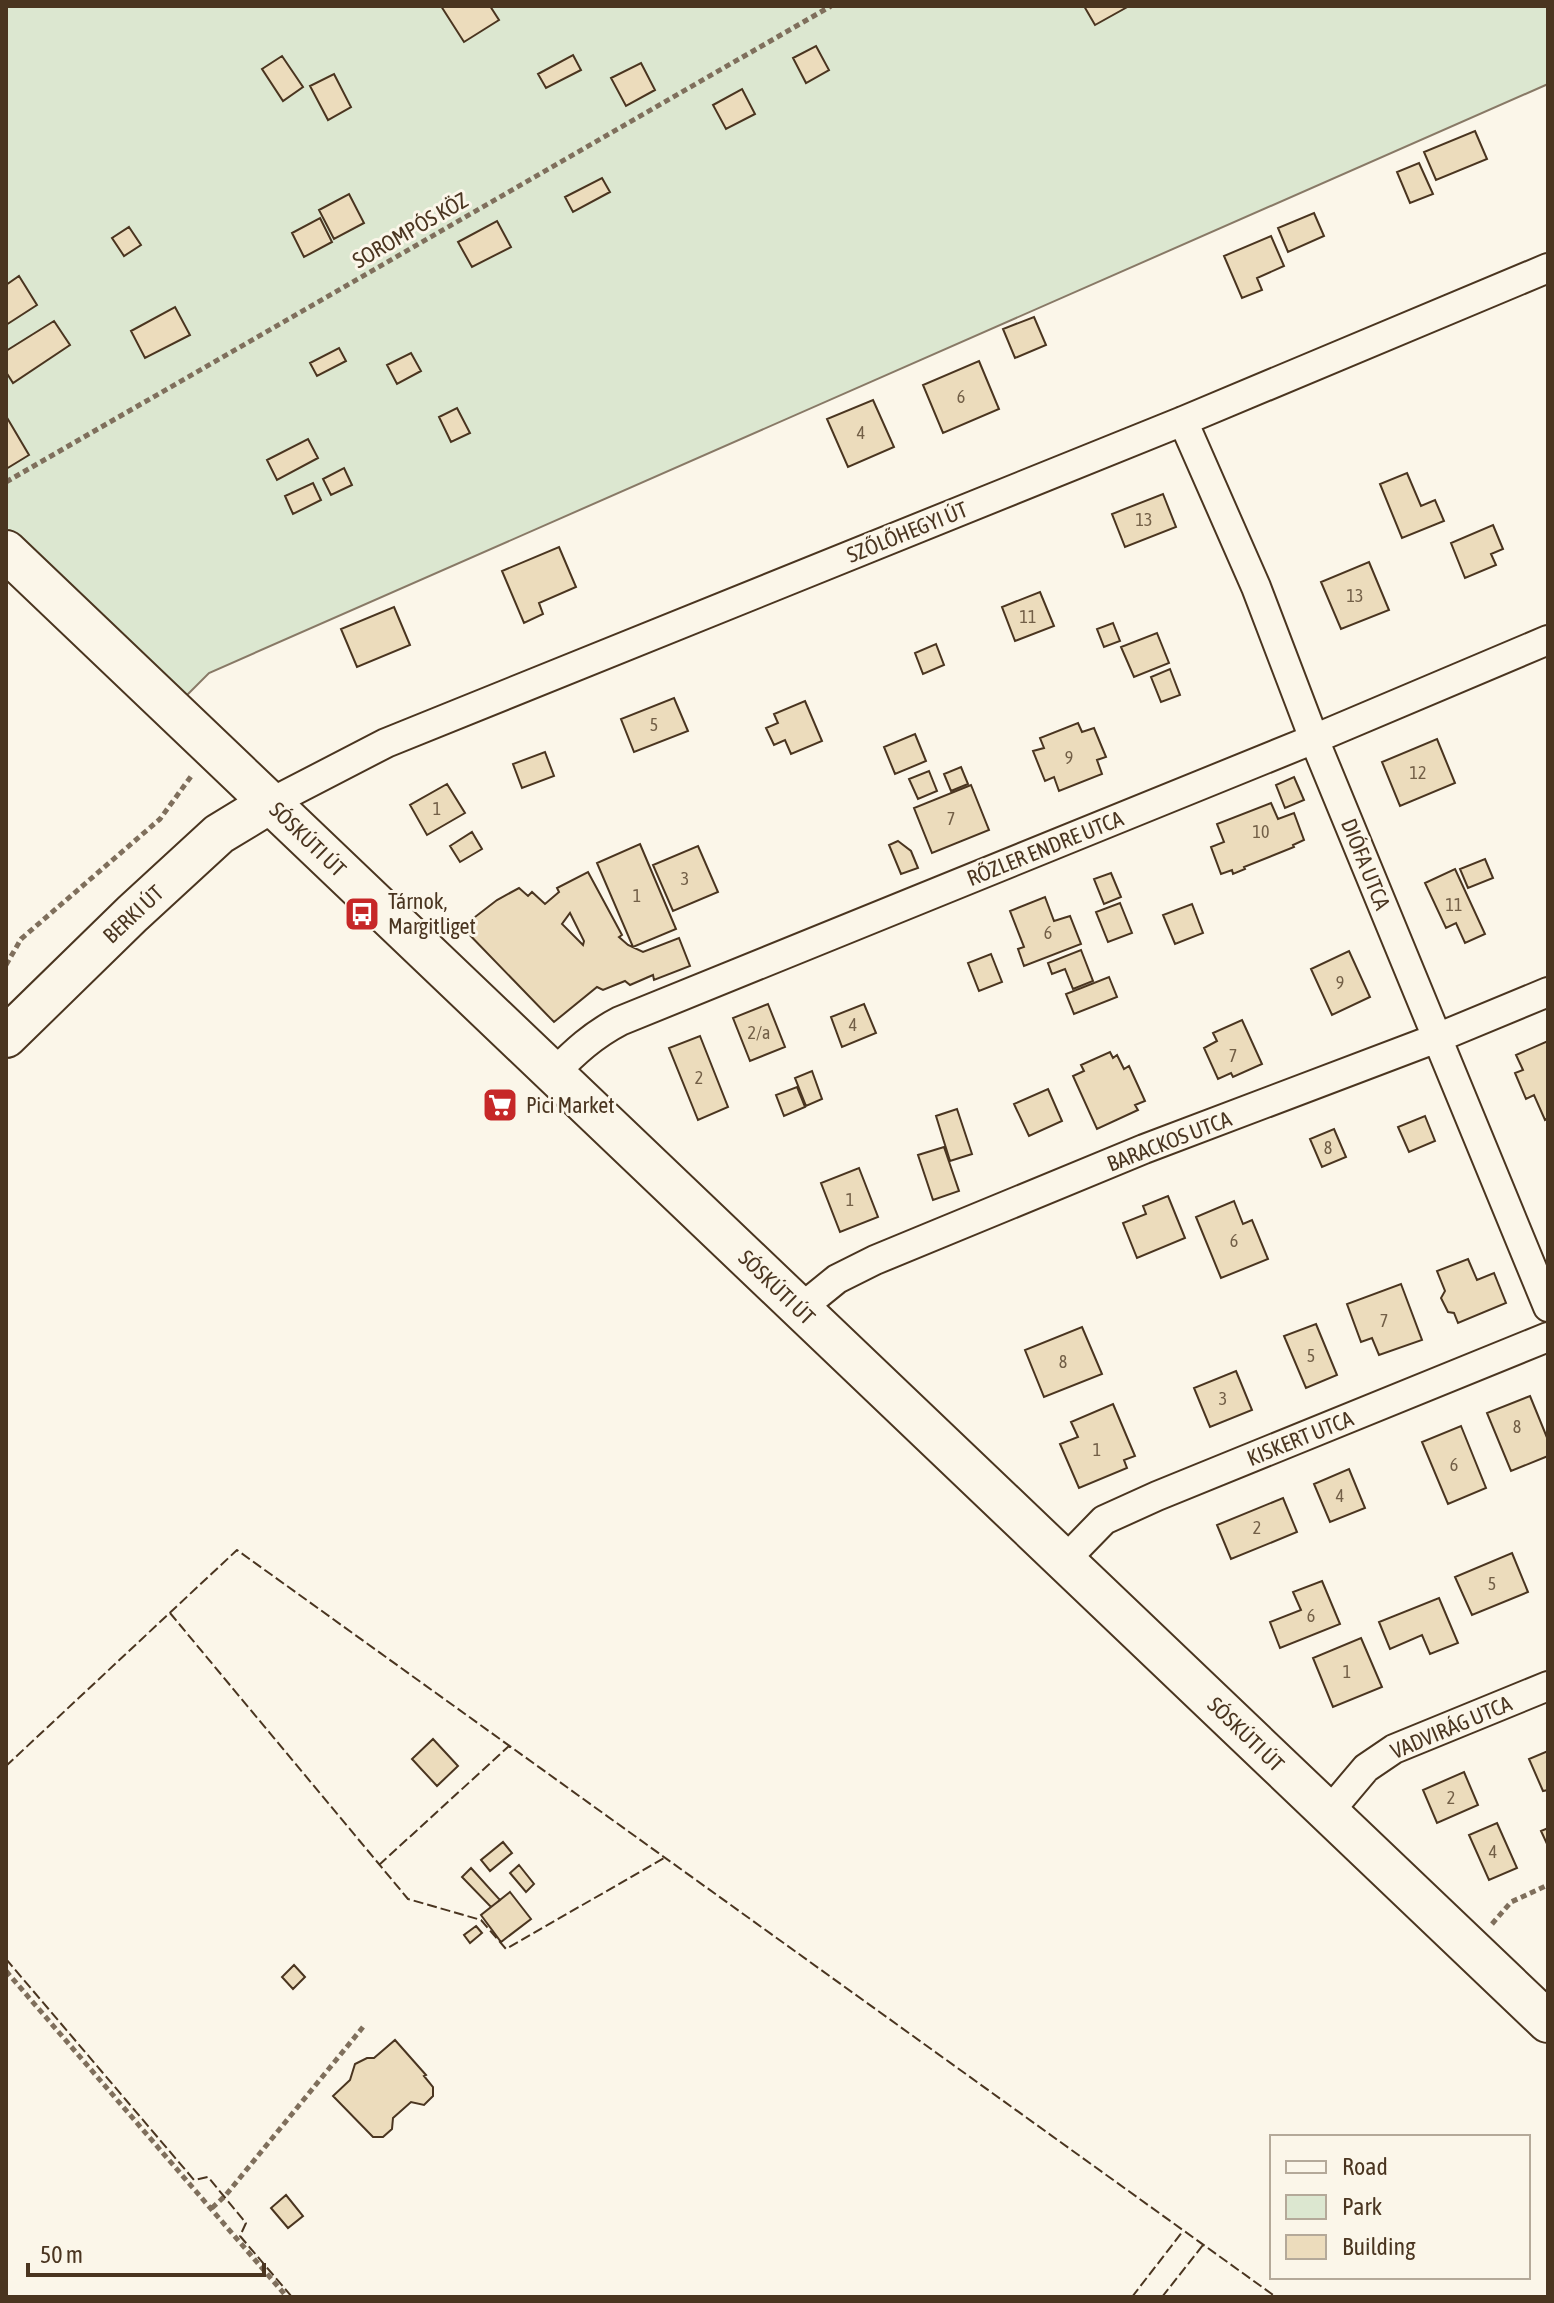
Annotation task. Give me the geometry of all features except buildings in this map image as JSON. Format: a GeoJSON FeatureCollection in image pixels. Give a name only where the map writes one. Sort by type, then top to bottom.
{"type":"FeatureCollection","features":[{"type":"Feature","properties":{"kind":"main road","name":"SÓSKÚTI ÚT"},"geometry":{"type":"LineString","coordinates":[[6,551],[1548,2022]]}},
{"type":"Feature","properties":{"kind":"main road","name":"BERKI ÚT"},"geometry":{"type":"LineString","coordinates":[[6,1037],[219,834],[270,803]]}},
{"type":"Feature","properties":{"kind":"street","name":"SZŐLŐHEGYI ÚT"},"geometry":{"type":"LineString","coordinates":[[270,803],[386,743],[1183,421],[1548,268]]}},
{"type":"Feature","properties":{"kind":"street","name":"DIÓFA UTCA"},"geometry":{"type":"LineString","coordinates":[[1183,421],[1256,587],[1314,739],[1548,1307]]}},
{"type":"Feature","properties":{"kind":"street","name":"RŐZLER ENDRE UTCA"},"geometry":{"type":"LineString","coordinates":[[554,1073],[590,1039],[620,1021],[1314,739],[1548,640]]}},
{"type":"Feature","properties":{"kind":"street","name":"BARACKOS UTCA"},"geometry":{"type":"LineString","coordinates":[[800,1309],[837,1279],[875,1260],[1144,1149],[1437,1038],[1548,992]]}},
{"type":"Feature","properties":{"kind":"street","name":"KISKERT UTCA"},"geometry":{"type":"LineString","coordinates":[[1065,1560],[1104,1520],[1548,1337]]}},
{"type":"Feature","properties":{"kind":"street","name":"VADVIRÁG UTCA"},"geometry":{"type":"LineString","coordinates":[[1328,1813],[1366,1768],[1394,1749],[1548,1686]]}},
{"type":"Feature","properties":{"kind":"path","name":"SOROMPÓS KÖZ"},"geometry":{"type":"LineString","coordinates":[[6,482],[831,6]]}},
{"type":"Feature","properties":{"kind":"path"},"geometry":{"type":"LineString","coordinates":[[6,965],[21,939],[160,819],[212,748]]}},
{"type":"Feature","properties":{"kind":"path"},"geometry":{"type":"LineString","coordinates":[[1474,1952],[1499,1913],[1511,1902],[1548,1885]]}},
{"type":"Feature","properties":{"kind":"path"},"geometry":{"type":"LineString","coordinates":[[6,1971],[287,2297]]}},
{"type":"Feature","properties":{"kind":"path"},"geometry":{"type":"LineString","coordinates":[[212,2208],[363,2027]]}},
{"type":"Feature","properties":{"kind":"green space"},"geometry":{"type":"Polygon","coordinates":[[[6,6],[1548,6],[1548,84],[209,673],[162,720],[6,572],[6,6]]]}},
{"type":"Feature","properties":{"kind":"fence"},"geometry":{"type":"LineString","coordinates":[[6,1766],[237,1550],[1276,2297]]}},
{"type":"Feature","properties":{"kind":"fence"},"geometry":{"type":"LineString","coordinates":[[170,1613],[408,1899],[481,1920],[506,1949],[664,1858]]}},
{"type":"Feature","properties":{"kind":"fence"},"geometry":{"type":"LineString","coordinates":[[379,1865],[509,1746]]}},
{"type":"Feature","properties":{"kind":"fence"},"geometry":{"type":"LineString","coordinates":[[6,1959],[194,2180],[208,2177],[246,2223],[240,2236],[292,2297]]}},
{"type":"Feature","properties":{"kind":"fence"},"geometry":{"type":"LineString","coordinates":[[1132,2297],[1183,2231]]}},
{"type":"Feature","properties":{"kind":"fence"},"geometry":{"type":"LineString","coordinates":[[1162,2297],[1203,2245]]}},
{"type":"Feature","properties":{"kind":"place","name":"Tárnok, Margitliget"},"geometry":{"type":"Point","coordinates":[362,914]}},
{"type":"Feature","properties":{"kind":"place","name":"Pici Market"},"geometry":{"type":"Point","coordinates":[500,1105]}}]}
